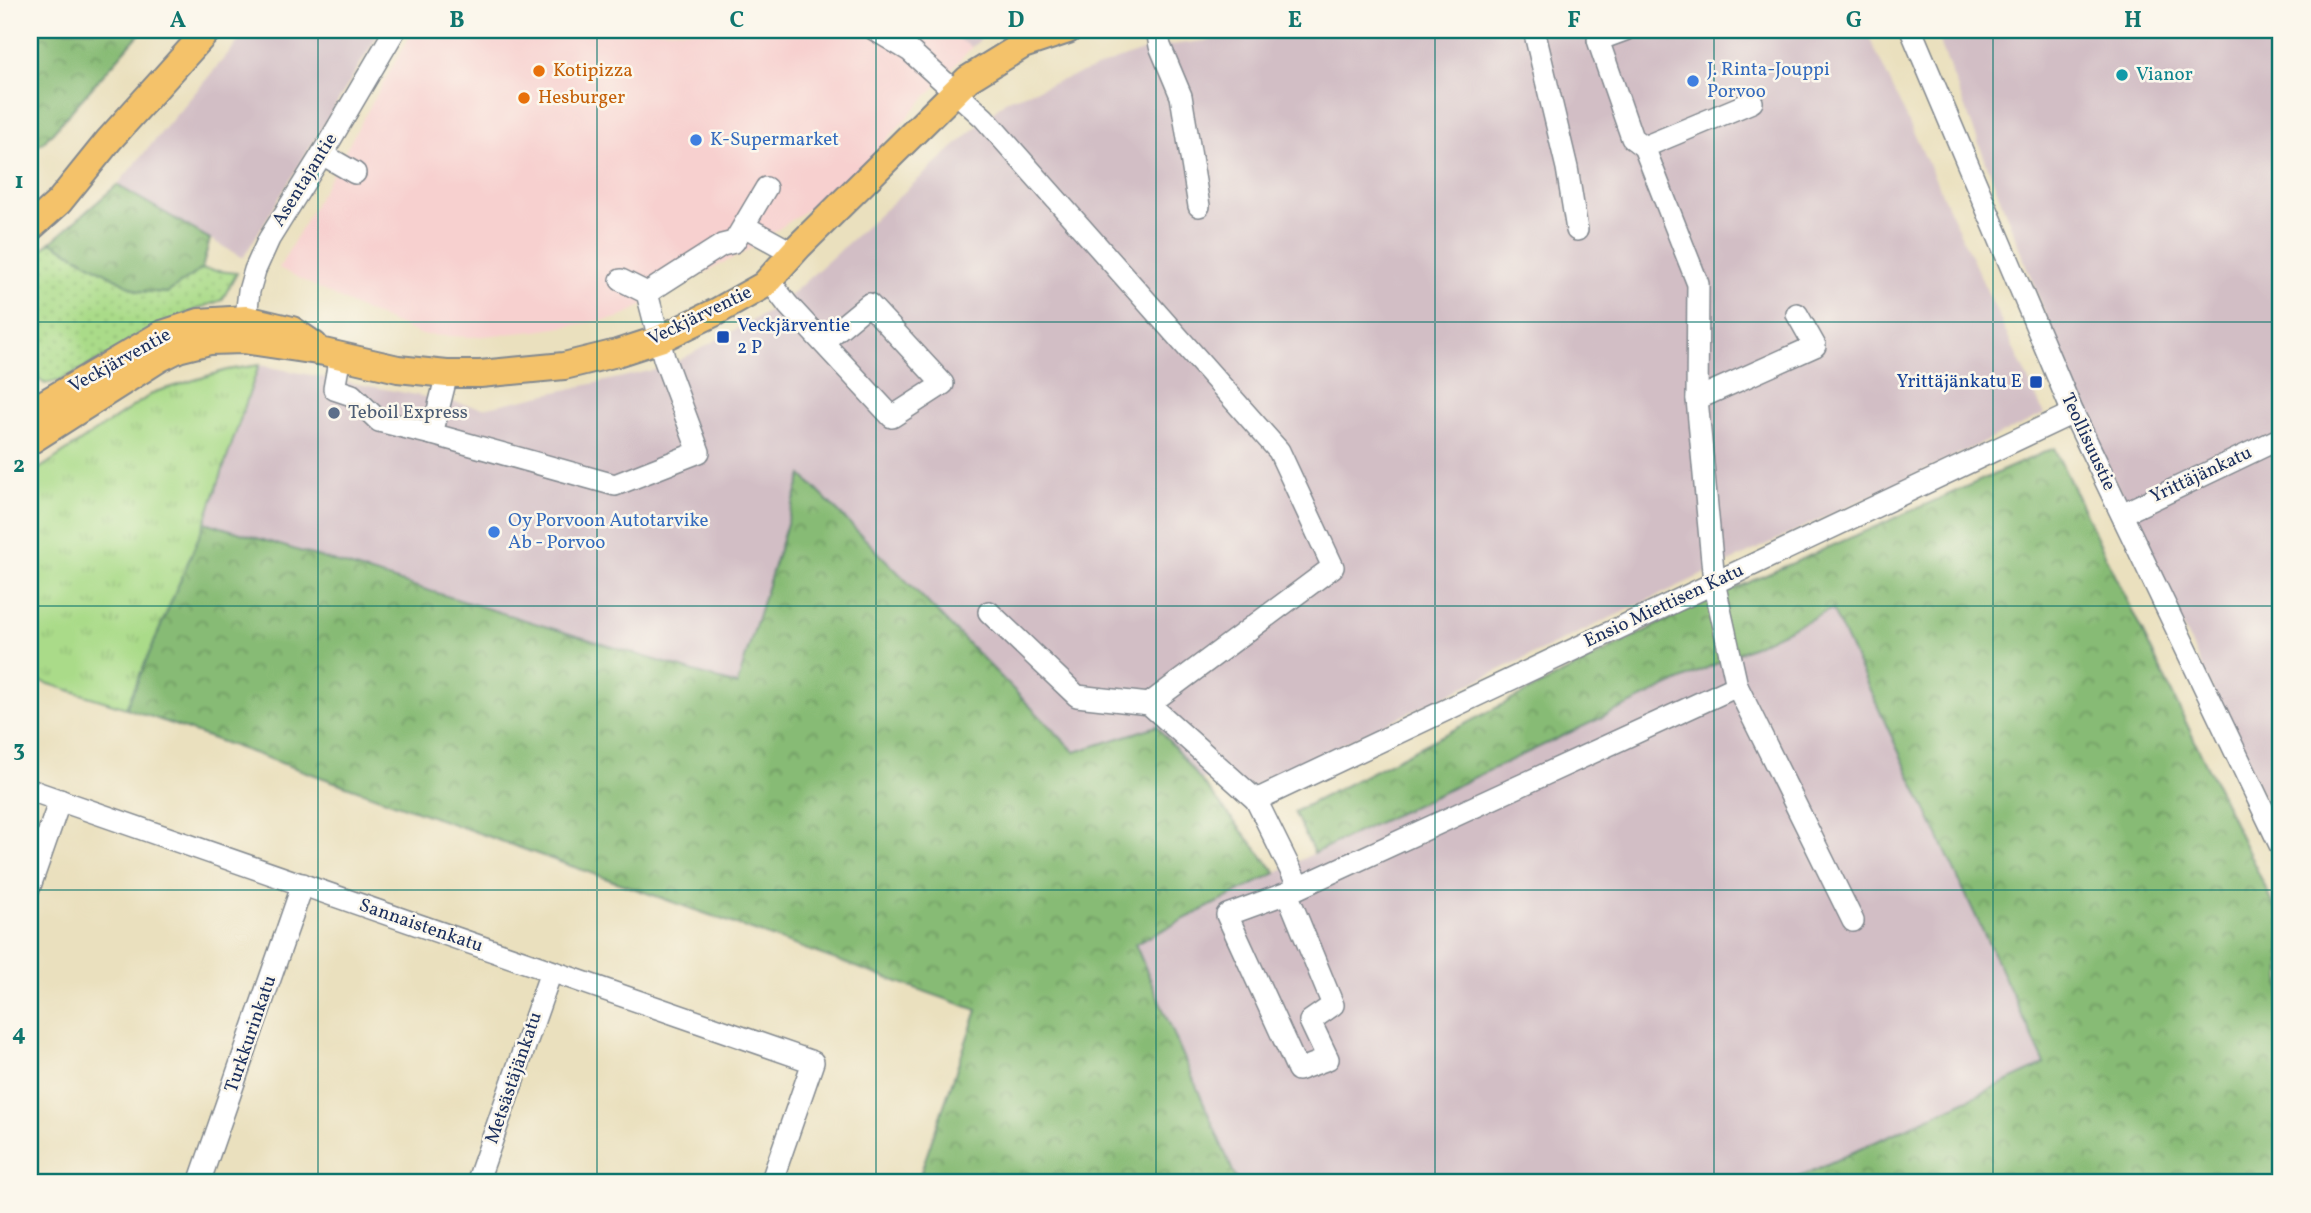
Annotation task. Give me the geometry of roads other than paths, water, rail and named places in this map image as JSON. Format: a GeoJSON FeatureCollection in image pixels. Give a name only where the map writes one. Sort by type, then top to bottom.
{"type":"FeatureCollection","features":[{"type":"Feature","properties":{"kind":"main road"},"geometry":{"type":"LineString","coordinates":[[30,228],[59,202],[109,140],[208,30]]}},
{"type":"Feature","properties":{"kind":"main road","name":"Veckjärventie"},"geometry":{"type":"LineString","coordinates":[[33,420],[162,334],[199,322],[244,330],[292,330],[332,354],[398,369],[447,374],[494,373],[564,366],[617,353],[660,338],[716,312],[764,285],[968,79],[1023,45],[1068,30]]}},
{"type":"Feature","properties":{"kind":"main road"},"geometry":{"type":"LineString","coordinates":[[30,204],[109,140]]}},
{"type":"Feature","properties":{"kind":"street","name":"Asentajantie"},"geometry":{"type":"LineString","coordinates":[[244,330],[255,270],[269,239],[395,30]]}},
{"type":"Feature","properties":{"kind":"street"},"geometry":{"type":"LineString","coordinates":[[875,30],[910,51],[984,118],[1279,451],[1333,567],[1149,704]]}},
{"type":"Feature","properties":{"kind":"street"},"geometry":{"type":"LineString","coordinates":[[1157,30],[1160,46],[1181,96],[1199,206]]}},
{"type":"Feature","properties":{"kind":"street"},"geometry":{"type":"LineString","coordinates":[[1534,30],[1567,168],[1577,230]]}},
{"type":"Feature","properties":{"kind":"street"},"geometry":{"type":"LineString","coordinates":[[1625,30],[1598,40],[1632,138],[1644,146],[1698,284],[1697,399],[1714,582],[1737,686],[1853,921]]}},
{"type":"Feature","properties":{"kind":"street","name":"Teollisuustie"},"geometry":{"type":"LineString","coordinates":[[1911,30],[2073,413],[2281,847]]}},
{"type":"Feature","properties":{"kind":"street"},"geometry":{"type":"LineString","coordinates":[[1644,146],[1752,102]]}},
{"type":"Feature","properties":{"kind":"street"},"geometry":{"type":"LineString","coordinates":[[322,154],[355,173]]}},
{"type":"Feature","properties":{"kind":"street"},"geometry":{"type":"LineString","coordinates":[[647,293],[722,245],[734,242],[766,188]]}},
{"type":"Feature","properties":{"kind":"street"},"geometry":{"type":"LineString","coordinates":[[744,226],[793,253]]}},
{"type":"Feature","properties":{"kind":"street"},"geometry":{"type":"LineString","coordinates":[[332,354],[334,389],[352,396],[379,421],[615,485],[699,452],[664,358],[647,293],[621,280]]}},
{"type":"Feature","properties":{"kind":"street"},"geometry":{"type":"LineString","coordinates":[[768,280],[823,342],[892,417],[943,384],[869,304],[823,342]]}},
{"type":"Feature","properties":{"kind":"street"},"geometry":{"type":"LineString","coordinates":[[1697,399],[1815,346],[1797,314]]}},
{"type":"Feature","properties":{"kind":"street"},"geometry":{"type":"LineString","coordinates":[[432,434],[447,374]]}},
{"type":"Feature","properties":{"kind":"street","name":"Ensio Miettisen Katu"},"geometry":{"type":"LineString","coordinates":[[1256,800],[2073,413]]}},
{"type":"Feature","properties":{"kind":"street","name":"Yrittäjänkatu"},"geometry":{"type":"LineString","coordinates":[[2122,514],[2281,438]]}},
{"type":"Feature","properties":{"kind":"street"},"geometry":{"type":"LineString","coordinates":[[989,612],[1077,696],[1149,704],[1256,800],[1293,890],[1333,1004],[1310,1021],[1328,1059],[1298,1070],[1227,915],[1293,890],[1737,686]]}},
{"type":"Feature","properties":{"kind":"street","name":"Sannaistenkatu"},"geometry":{"type":"LineString","coordinates":[[30,790],[813,1062],[771,1183]]}},
{"type":"Feature","properties":{"kind":"street"},"geometry":{"type":"LineString","coordinates":[[30,886],[60,800]]}},
{"type":"Feature","properties":{"kind":"street","name":"Turkkurinkatu"},"geometry":{"type":"LineString","coordinates":[[199,1183],[303,884]]}},
{"type":"Feature","properties":{"kind":"street","name":"Metsästäjänkatu"},"geometry":{"type":"LineString","coordinates":[[477,1183],[551,972]]}},
{"type":"Feature","properties":{"kind":"place","name":"Kotipizza"},"geometry":{"type":"Point","coordinates":[539,71]}},
{"type":"Feature","properties":{"kind":"place","name":"Vianor"},"geometry":{"type":"Point","coordinates":[2122,75]}},
{"type":"Feature","properties":{"kind":"place","name":"J. Rinta-Jouppi Porvoo"},"geometry":{"type":"Point","coordinates":[1693,81]}},
{"type":"Feature","properties":{"kind":"place","name":"Hesburger"},"geometry":{"type":"Point","coordinates":[524,98]}},
{"type":"Feature","properties":{"kind":"place","name":"K-Supermarket"},"geometry":{"type":"Point","coordinates":[696,140]}},
{"type":"Feature","properties":{"kind":"place","name":"Veckjärventie 2 P"},"geometry":{"type":"Point","coordinates":[723,337]}},
{"type":"Feature","properties":{"kind":"place","name":"Yrittäjänkatu E"},"geometry":{"type":"Point","coordinates":[2036,382]}},
{"type":"Feature","properties":{"kind":"place","name":"Teboil Express"},"geometry":{"type":"Point","coordinates":[334,413]}},
{"type":"Feature","properties":{"kind":"place","name":"Oy Porvoon Autotarvike Ab - Porvoo"},"geometry":{"type":"Point","coordinates":[494,532]}}]}
